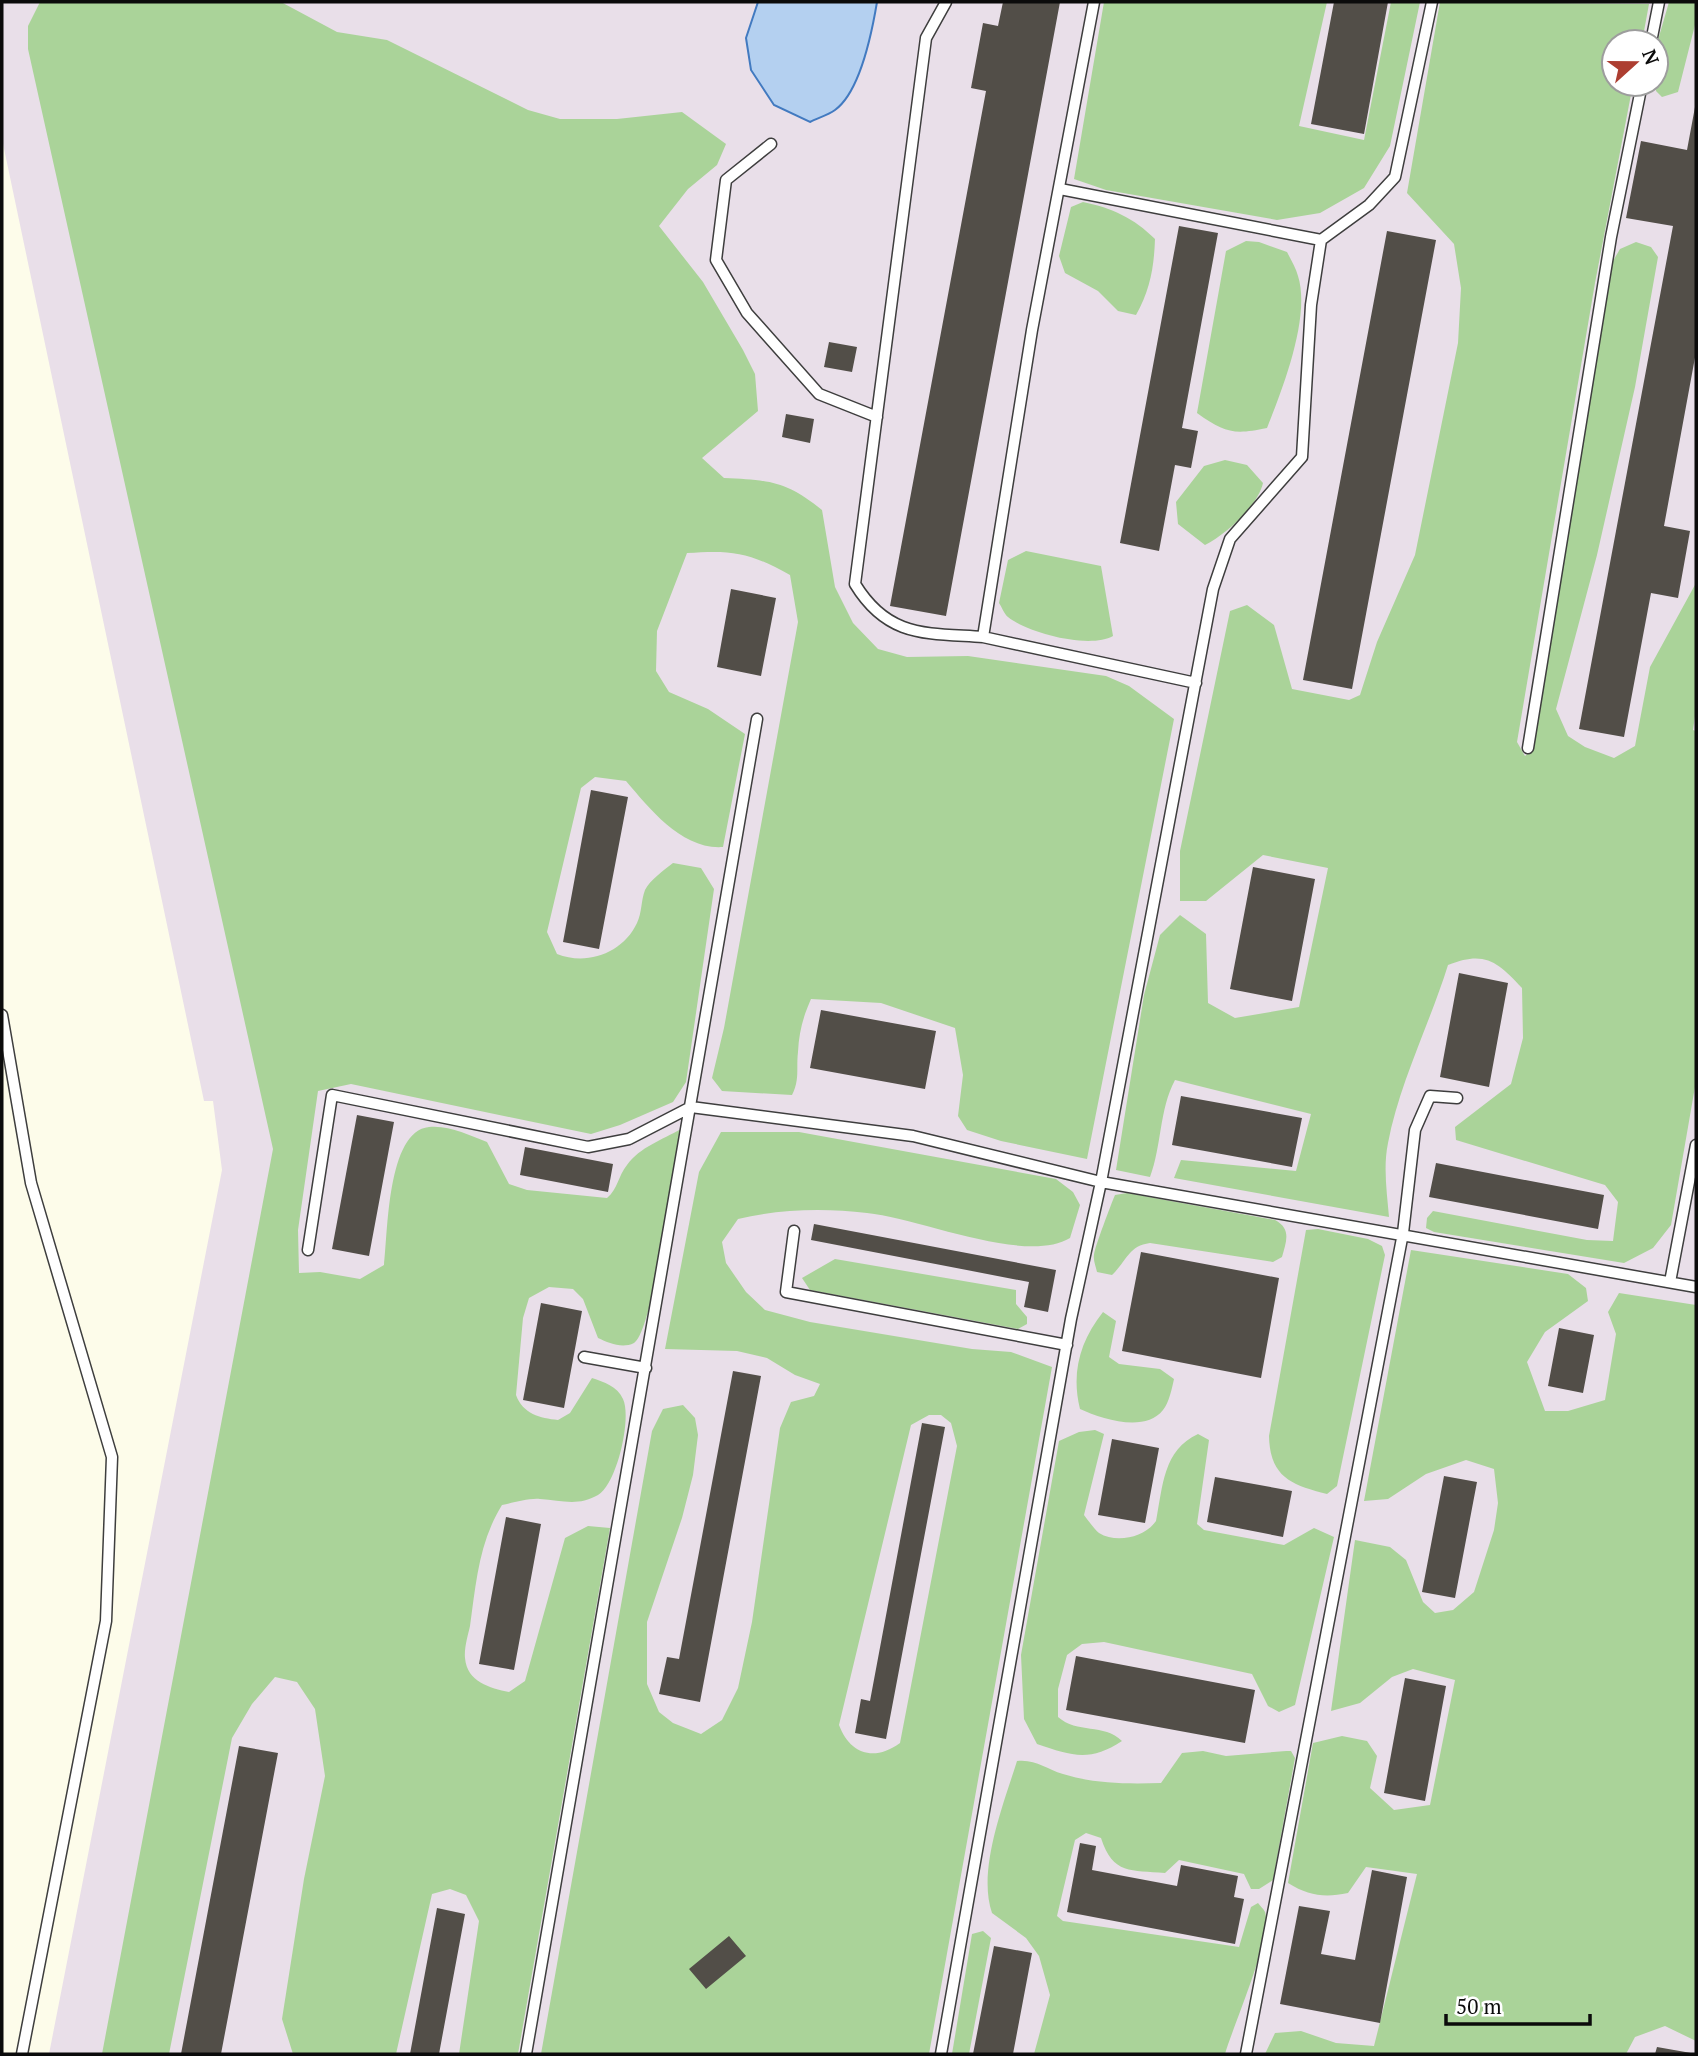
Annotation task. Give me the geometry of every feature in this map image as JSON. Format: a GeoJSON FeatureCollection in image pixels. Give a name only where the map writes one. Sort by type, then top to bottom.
{"type":"FeatureCollection","features":[{"type":"Feature","properties":{"kind":"lane"},"geometry":{"type":"LineString","coordinates":[[946,2],[926,38],[855,584],[869,607],[914,632],[983,637],[1196,683]]}},
{"type":"Feature","properties":{"kind":"lane"},"geometry":{"type":"LineString","coordinates":[[983,637],[1032,330],[1094,2]]}},
{"type":"Feature","properties":{"kind":"lane"},"geometry":{"type":"LineString","coordinates":[[941,2054],[1067,1345],[1101,1182],[1213,589],[1230,540],[1302,457],[1311,305],[1321,240],[1369,205],[1395,177],[1432,2]]}},
{"type":"Feature","properties":{"kind":"lane"},"geometry":{"type":"LineString","coordinates":[[1654,28],[1659,2]]}},
{"type":"Feature","properties":{"kind":"lane"},"geometry":{"type":"LineString","coordinates":[[1528,748],[1611,237],[1639,98]]}},
{"type":"Feature","properties":{"kind":"lane"},"geometry":{"type":"LineString","coordinates":[[771,144],[726,180],[716,260],[747,313],[819,394],[877,417]]}},
{"type":"Feature","properties":{"kind":"lane"},"geometry":{"type":"LineString","coordinates":[[1060,190],[1321,240]]}},
{"type":"Feature","properties":{"kind":"lane"},"geometry":{"type":"LineString","coordinates":[[526,2054],[757,719]]}},
{"type":"Feature","properties":{"kind":"lane"},"geometry":{"type":"LineString","coordinates":[[2,1015],[31,1183],[113,1457],[106,1621],[22,2054]]}},
{"type":"Feature","properties":{"kind":"lane"},"geometry":{"type":"LineString","coordinates":[[308,1250],[332,1095],[588,1147],[629,1139],[691,1107],[913,1136],[1101,1182],[1403,1233],[1696,1287]]}},
{"type":"Feature","properties":{"kind":"lane"},"geometry":{"type":"LineString","coordinates":[[1246,2054],[1403,1233],[1415,1130],[1430,1096],[1457,1098]]}},
{"type":"Feature","properties":{"kind":"lane"},"geometry":{"type":"LineString","coordinates":[[1670,1282],[1696,1145]]}},
{"type":"Feature","properties":{"kind":"lane"},"geometry":{"type":"LineString","coordinates":[[794,1231],[786,1292],[1067,1345]]}},
{"type":"Feature","properties":{"kind":"lane"},"geometry":{"type":"LineString","coordinates":[[584,1357],[646,1368]]}},
{"type":"Feature","properties":{"kind":"shaded area"},"geometry":{"type":"Polygon","coordinates":[[[2,2],[1696,2],[1696,2054],[49,2054],[222,1170],[213,1101],[204,1101],[2,139],[2,2]]]}},
{"type":"Feature","properties":{"kind":"green space"},"geometry":{"type":"Polygon","coordinates":[[[40,2],[281,2],[337,32],[387,40],[528,110],[560,119],[617,119],[682,112],[726,144],[717,165],[688,189],[659,226],[703,282],[743,350],[755,374],[758,411],[702,458],[724,478],[776,484],[798,493],[822,510],[835,587],[853,623],[878,649],[907,657],[968,656],[1106,676],[1129,686],[1174,719],[1087,1159],[1001,1141],[967,1130],[958,1116],[963,1075],[955,1028],[881,1003],[811,999],[800,1031],[797,1079],[792,1095],[722,1091],[712,1078],[724,1028],[798,622],[790,575],[763,561],[729,553],[687,553],[657,631],[656,671],[669,692],[708,709],[745,734],[723,847],[694,842],[681,835],[656,815],[626,781],[595,777],[581,788],[547,932],[557,954],[580,958],[603,954],[623,942],[631,933],[639,919],[645,890],[657,875],[673,863],[701,868],[714,889],[686,1082],[673,1102],[620,1125],[591,1134],[351,1084],[318,1091],[298,1230],[299,1273],[320,1272],[360,1279],[384,1265],[389,1208],[397,1164],[405,1146],[415,1133],[429,1127],[451,1129],[487,1142],[509,1184],[527,1190],[607,1198],[614,1191],[632,1159],[681,1129],[656,1279],[649,1309],[634,1343],[620,1345],[598,1338],[583,1299],[573,1289],[549,1287],[529,1298],[523,1318],[516,1395],[519,1401],[528,1411],[558,1420],[570,1413],[592,1378],[614,1388],[623,1399],[626,1420],[617,1465],[605,1488],[590,1499],[569,1502],[535,1499],[502,1505],[488,1533],[477,1579],[465,1650],[467,1666],[470,1673],[481,1683],[509,1692],[525,1681],[565,1538],[588,1526],[610,1528],[518,2054],[459,2054],[479,1921],[466,1895],[450,1889],[432,1894],[396,2054],[293,2054],[282,2019],[304,1879],[325,1776],[315,1709],[297,1682],[275,1677],[252,1704],[232,1738],[169,2054],[102,2054],[273,1149],[28,49],[28,26],[40,2]]]}},
{"type":"Feature","properties":{"kind":"green space"},"geometry":{"type":"Polygon","coordinates":[[[1104,2],[1327,2],[1299,126],[1364,140],[1391,2],[1420,2],[1390,146],[1364,188],[1320,213],[1277,220],[1106,190],[1074,179],[1104,2]]]}},
{"type":"Feature","properties":{"kind":"green space"},"geometry":{"type":"Polygon","coordinates":[[[1440,2],[1649,4],[1645,28],[1600,28],[1600,98],[1630,98],[1595,283],[1517,742],[1525,756],[1532,750],[1613,261],[1620,249],[1636,242],[1651,247],[1658,257],[1635,387],[1597,555],[1556,709],[1568,736],[1585,747],[1614,758],[1635,746],[1650,667],[1696,583],[1696,709],[1693,730],[1696,731],[1696,1081],[1671,1225],[1653,1248],[1624,1263],[1434,1232],[1426,1228],[1427,1218],[1433,1211],[1587,1240],[1613,1241],[1618,1202],[1605,1185],[1456,1140],[1455,1127],[1511,1084],[1523,1038],[1522,988],[1498,965],[1481,959],[1448,965],[1407,1076],[1387,1152],[1389,1217],[1174,1178],[1181,1160],[1296,1171],[1311,1114],[1175,1080],[1166,1103],[1150,1177],[1116,1170],[1144,995],[1160,935],[1180,915],[1206,934],[1208,1003],[1235,1018],[1299,1007],[1328,868],[1263,855],[1206,901],[1180,901],[1180,851],[1230,611],[1247,605],[1274,625],[1292,689],[1349,700],[1360,695],[1377,642],[1415,555],[1458,343],[1461,288],[1454,244],[1407,193],[1440,2]]]}},
{"type":"Feature","properties":{"kind":"green space"},"geometry":{"type":"Polygon","coordinates":[[[1669,2],[1696,2],[1696,21],[1678,92],[1670,94],[1670,28],[1661,28],[1669,2]]]}},
{"type":"Feature","properties":{"kind":"green space"},"geometry":{"type":"Polygon","coordinates":[[[1083,202],[1122,215],[1155,239],[1150,278],[1136,315],[1118,311],[1098,291],[1065,273],[1059,256],[1071,207],[1083,202]]]}},
{"type":"Feature","properties":{"kind":"green space"},"geometry":{"type":"Polygon","coordinates":[[[1246,241],[1259,242],[1287,252],[1298,276],[1301,312],[1293,353],[1267,428],[1238,432],[1215,425],[1197,413],[1226,251],[1246,241]]]}},
{"type":"Feature","properties":{"kind":"green space"},"geometry":{"type":"Polygon","coordinates":[[[1225,460],[1247,465],[1263,483],[1255,501],[1240,519],[1205,545],[1178,524],[1176,502],[1204,466],[1225,460]]]}},
{"type":"Feature","properties":{"kind":"green space"},"geometry":{"type":"Polygon","coordinates":[[[1026,551],[1101,566],[1113,636],[1090,641],[1060,638],[1030,629],[1007,616],[999,603],[1008,560],[1026,551]]]}},
{"type":"Feature","properties":{"kind":"green space"},"geometry":{"type":"Polygon","coordinates":[[[721,1132],[799,1132],[1056,1179],[1073,1192],[1080,1205],[1070,1238],[1051,1245],[1000,1243],[867,1213],[818,1210],[786,1211],[738,1219],[722,1242],[726,1263],[746,1292],[765,1310],[810,1322],[972,1349],[1011,1352],[1052,1367],[929,2054],[541,2054],[652,1431],[663,1409],[683,1405],[695,1418],[698,1435],[693,1475],[682,1518],[647,1622],[647,1684],[659,1712],[673,1723],[701,1734],[722,1720],[738,1688],[752,1622],[780,1428],[791,1402],[814,1396],[820,1384],[795,1375],[767,1358],[737,1351],[665,1349],[699,1172],[721,1132]],[[929,1415],[911,1425],[839,1725],[850,1743],[864,1752],[881,1752],[900,1743],[957,1446],[951,1423],[941,1415],[929,1415]]]}},
{"type":"Feature","properties":{"kind":"green space"},"geometry":{"type":"Polygon","coordinates":[[[1127,1193],[1275,1220],[1286,1232],[1282,1257],[1273,1262],[1150,1243],[1132,1251],[1112,1275],[1097,1272],[1094,1255],[1107,1215],[1115,1195],[1127,1193]]]}},
{"type":"Feature","properties":{"kind":"green space"},"geometry":{"type":"Polygon","coordinates":[[[1318,1229],[1368,1239],[1382,1246],[1385,1255],[1337,1486],[1327,1494],[1293,1483],[1278,1470],[1270,1450],[1269,1436],[1306,1230],[1318,1229]]]}},
{"type":"Feature","properties":{"kind":"green space"},"geometry":{"type":"Polygon","coordinates":[[[1411,1250],[1568,1274],[1586,1288],[1588,1301],[1545,1332],[1527,1362],[1545,1411],[1568,1411],[1605,1400],[1616,1334],[1608,1312],[1619,1293],[1696,1305],[1696,2041],[1665,2026],[1635,2037],[1626,2054],[1265,2054],[1275,2033],[1301,2031],[1336,2043],[1374,2046],[1417,1874],[1366,1867],[1348,1893],[1332,1895],[1317,1895],[1288,1883],[1313,1743],[1342,1736],[1367,1741],[1377,1756],[1370,1788],[1394,1810],[1430,1805],[1455,1680],[1413,1669],[1392,1677],[1360,1703],[1331,1711],[1355,1540],[1390,1547],[1406,1560],[1423,1602],[1435,1613],[1453,1610],[1474,1592],[1494,1530],[1498,1503],[1494,1469],[1466,1460],[1426,1474],[1388,1499],[1364,1501],[1411,1250]]]}},
{"type":"Feature","properties":{"kind":"green space"},"geometry":{"type":"Polygon","coordinates":[[[835,1259],[1016,1290],[1016,1304],[1027,1317],[1027,1324],[1018,1329],[810,1290],[802,1278],[835,1259]]]}},
{"type":"Feature","properties":{"kind":"green space"},"geometry":{"type":"Polygon","coordinates":[[[1103,1312],[1116,1321],[1109,1357],[1119,1364],[1160,1369],[1174,1379],[1163,1410],[1146,1421],[1111,1420],[1080,1409],[1077,1370],[1088,1334],[1103,1312]]]}},
{"type":"Feature","properties":{"kind":"green space"},"geometry":{"type":"Polygon","coordinates":[[[1095,1430],[1104,1434],[1084,1515],[1099,1533],[1122,1538],[1138,1535],[1151,1527],[1156,1521],[1163,1482],[1171,1459],[1186,1441],[1198,1434],[1209,1440],[1197,1524],[1204,1530],[1284,1545],[1314,1528],[1334,1537],[1295,1705],[1279,1712],[1268,1706],[1252,1674],[1104,1642],[1082,1644],[1067,1655],[1058,1689],[1058,1717],[1073,1725],[1115,1735],[1122,1741],[1100,1752],[1081,1755],[1037,1744],[1024,1719],[1021,1655],[1059,1441],[1079,1432],[1095,1430]]]}},
{"type":"Feature","properties":{"kind":"green space"},"geometry":{"type":"Polygon","coordinates":[[[1203,1751],[1226,1756],[1291,1751],[1295,1758],[1273,1880],[1259,1889],[1251,1889],[1244,1874],[1179,1860],[1165,1873],[1125,1868],[1111,1859],[1101,1838],[1086,1833],[1075,1840],[1057,1916],[1063,1921],[1239,1947],[1251,1907],[1258,1903],[1265,1912],[1263,1940],[1225,2054],[1034,2054],[1050,1995],[1039,1956],[1026,1938],[992,1913],[988,1896],[994,1837],[1017,1761],[1035,1763],[1063,1774],[1099,1782],[1161,1783],[1182,1753],[1203,1751]]]}},
{"type":"Feature","properties":{"kind":"green space"},"geometry":{"type":"Polygon","coordinates":[[[983,1931],[991,1938],[969,2054],[952,2054],[972,1934],[983,1931]]]}},
{"type":"Feature","properties":{"kind":"water"},"geometry":{"type":"Polygon","coordinates":[[[758,2],[877,2],[864,60],[852,89],[835,110],[810,122],[774,105],[751,70],[746,38],[758,2]]]}},
{"type":"Feature","properties":{"kind":"building"},"geometry":{"type":"Polygon","coordinates":[[[1003,2],[1060,2],[946,616],[890,606],[986,91],[971,88],[983,23],[998,26],[1003,2]]]}},
{"type":"Feature","properties":{"kind":"building"},"geometry":{"type":"Polygon","coordinates":[[[1334,2],[1388,2],[1364,134],[1311,124],[1334,2]]]}},
{"type":"Feature","properties":{"kind":"building"},"geometry":{"type":"Polygon","coordinates":[[[1695,107],[1696,352],[1664,526],[1690,531],[1678,598],[1651,593],[1624,737],[1579,729],[1673,226],[1626,218],[1641,141],[1687,150],[1695,107]]]}},
{"type":"Feature","properties":{"kind":"building"},"geometry":{"type":"Polygon","coordinates":[[[1179,226],[1218,233],[1182,428],[1198,431],[1191,468],[1175,465],[1159,551],[1120,543],[1179,226]]]}},
{"type":"Feature","properties":{"kind":"building"},"geometry":{"type":"Polygon","coordinates":[[[1387,231],[1436,240],[1352,689],[1303,680],[1387,231]]]}},
{"type":"Feature","properties":{"kind":"building"},"geometry":{"type":"Polygon","coordinates":[[[829,342],[857,347],[852,372],[824,367],[829,342]]]}},
{"type":"Feature","properties":{"kind":"building"},"geometry":{"type":"Polygon","coordinates":[[[786,414],[814,419],[810,443],[782,437],[786,414]]]}},
{"type":"Feature","properties":{"kind":"building"},"geometry":{"type":"Polygon","coordinates":[[[731,589],[776,598],[761,676],[717,667],[731,589]]]}},
{"type":"Feature","properties":{"kind":"building"},"geometry":{"type":"Polygon","coordinates":[[[591,790],[628,797],[599,949],[563,942],[591,790]]]}},
{"type":"Feature","properties":{"kind":"building"},"geometry":{"type":"Polygon","coordinates":[[[1253,867],[1315,879],[1292,1001],[1230,989],[1253,867]]]}},
{"type":"Feature","properties":{"kind":"building"},"geometry":{"type":"Polygon","coordinates":[[[1459,973],[1508,983],[1489,1087],[1440,1077],[1459,973]]]}},
{"type":"Feature","properties":{"kind":"building"},"geometry":{"type":"Polygon","coordinates":[[[821,1010],[936,1031],[925,1089],[810,1068],[821,1010]]]}},
{"type":"Feature","properties":{"kind":"building"},"geometry":{"type":"Polygon","coordinates":[[[1181,1096],[1302,1118],[1292,1167],[1172,1145],[1181,1096]]]}},
{"type":"Feature","properties":{"kind":"building"},"geometry":{"type":"Polygon","coordinates":[[[357,1115],[394,1122],[369,1256],[332,1249],[357,1115]]]}},
{"type":"Feature","properties":{"kind":"building"},"geometry":{"type":"Polygon","coordinates":[[[525,1147],[613,1164],[608,1192],[520,1175],[525,1147]]]}},
{"type":"Feature","properties":{"kind":"building"},"geometry":{"type":"Polygon","coordinates":[[[1436,1163],[1604,1195],[1598,1229],[1429,1197],[1436,1163]]]}},
{"type":"Feature","properties":{"kind":"building"},"geometry":{"type":"Polygon","coordinates":[[[814,1224],[1056,1270],[1048,1312],[1024,1307],[1029,1282],[811,1240],[814,1224]]]}},
{"type":"Feature","properties":{"kind":"building"},"geometry":{"type":"Polygon","coordinates":[[[1141,1252],[1279,1278],[1261,1378],[1122,1351],[1141,1252]]]}},
{"type":"Feature","properties":{"kind":"building"},"geometry":{"type":"Polygon","coordinates":[[[541,1303],[582,1311],[564,1408],[523,1400],[541,1303]]]}},
{"type":"Feature","properties":{"kind":"building"},"geometry":{"type":"Polygon","coordinates":[[[1559,1328],[1594,1335],[1583,1393],[1548,1386],[1559,1328]]]}},
{"type":"Feature","properties":{"kind":"building"},"geometry":{"type":"Polygon","coordinates":[[[733,1371],[761,1376],[700,1702],[659,1694],[667,1657],[679,1659],[733,1371]]]}},
{"type":"Feature","properties":{"kind":"building"},"geometry":{"type":"Polygon","coordinates":[[[922,1423],[945,1427],[886,1739],[855,1733],[861,1699],[870,1701],[922,1423]]]}},
{"type":"Feature","properties":{"kind":"building"},"geometry":{"type":"Polygon","coordinates":[[[1112,1439],[1159,1448],[1145,1523],[1098,1515],[1112,1439]]]}},
{"type":"Feature","properties":{"kind":"building"},"geometry":{"type":"Polygon","coordinates":[[[1444,1476],[1477,1482],[1455,1598],[1422,1592],[1444,1476]]]}},
{"type":"Feature","properties":{"kind":"building"},"geometry":{"type":"Polygon","coordinates":[[[1215,1477],[1292,1491],[1283,1537],[1207,1522],[1215,1477]]]}},
{"type":"Feature","properties":{"kind":"building"},"geometry":{"type":"Polygon","coordinates":[[[506,1517],[541,1524],[514,1670],[479,1664],[506,1517]]]}},
{"type":"Feature","properties":{"kind":"building"},"geometry":{"type":"Polygon","coordinates":[[[1076,1656],[1255,1690],[1245,1743],[1066,1710],[1076,1656]]]}},
{"type":"Feature","properties":{"kind":"building"},"geometry":{"type":"Polygon","coordinates":[[[1405,1678],[1446,1686],[1425,1801],[1384,1793],[1405,1678]]]}},
{"type":"Feature","properties":{"kind":"building"},"geometry":{"type":"Polygon","coordinates":[[[239,1746],[278,1753],[221,2054],[181,2054],[239,1746]]]}},
{"type":"Feature","properties":{"kind":"building"},"geometry":{"type":"Polygon","coordinates":[[[1080,1843],[1096,1846],[1092,1870],[1177,1886],[1181,1865],[1238,1876],[1234,1897],[1244,1899],[1235,1944],[1067,1912],[1080,1843]]]}},
{"type":"Feature","properties":{"kind":"building"},"geometry":{"type":"Polygon","coordinates":[[[1372,1870],[1407,1877],[1380,2023],[1280,2004],[1299,1906],[1330,1911],[1321,1954],[1355,1960],[1372,1870]]]}},
{"type":"Feature","properties":{"kind":"building"},"geometry":{"type":"Polygon","coordinates":[[[437,1908],[465,1914],[439,2054],[410,2054],[437,1908]]]}},
{"type":"Feature","properties":{"kind":"building"},"geometry":{"type":"Polygon","coordinates":[[[729,1936],[746,1956],[706,1989],[689,1969],[729,1936]]]}},
{"type":"Feature","properties":{"kind":"building"},"geometry":{"type":"Polygon","coordinates":[[[994,1946],[1032,1953],[1013,2054],[973,2054],[994,1946]]]}},
{"type":"Feature","properties":{"kind":"building"},"geometry":{"type":"Polygon","coordinates":[[[1657,2047],[1691,2053],[1691,2054],[1655,2054],[1657,2047]]]}}]}
